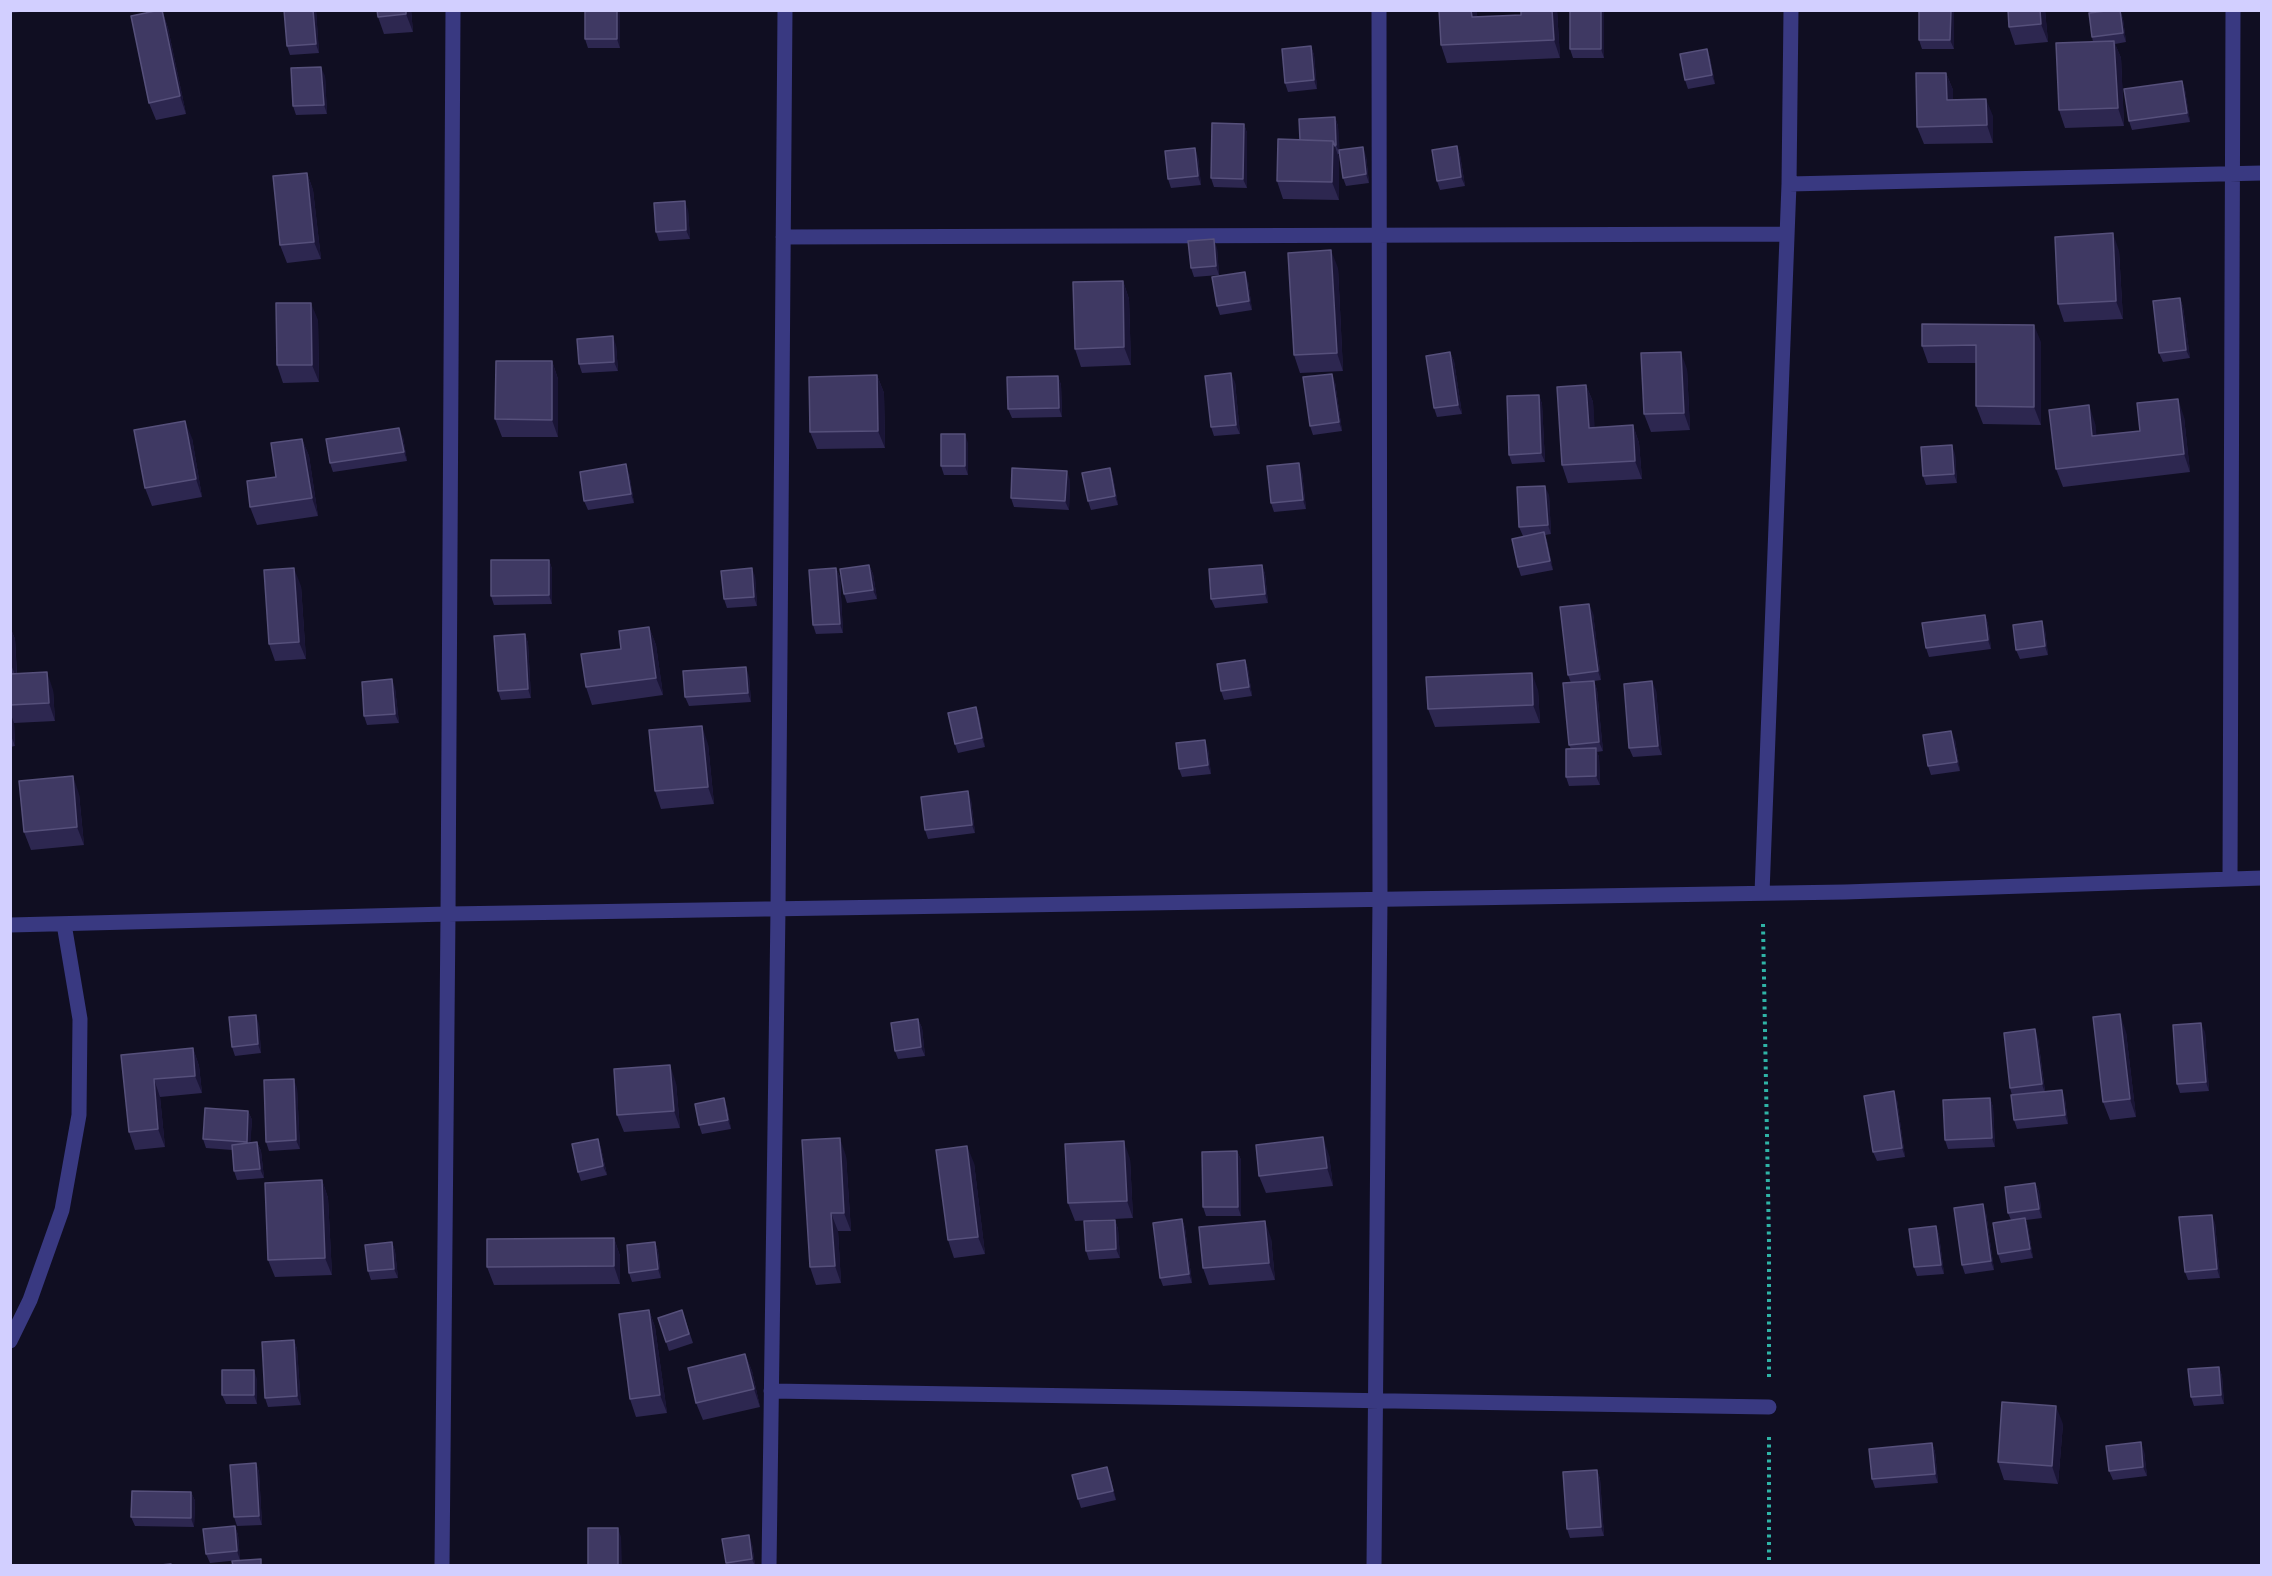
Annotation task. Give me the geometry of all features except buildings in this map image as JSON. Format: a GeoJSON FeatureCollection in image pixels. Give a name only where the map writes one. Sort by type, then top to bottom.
{"type":"FeatureCollection","features":[{"type":"Feature","properties":{"kind":"street"},"geometry":{"type":"LineString","coordinates":[[442,1566],[453,10]]}},
{"type":"Feature","properties":{"kind":"street"},"geometry":{"type":"LineString","coordinates":[[769,1566],[778,909],[785,10]]}},
{"type":"Feature","properties":{"kind":"street"},"geometry":{"type":"LineString","coordinates":[[1374,1566],[1380,899],[1379,10]]}},
{"type":"Feature","properties":{"kind":"street"},"geometry":{"type":"LineString","coordinates":[[1762,893],[1789,184],[1791,10]]}},
{"type":"Feature","properties":{"kind":"street"},"geometry":{"type":"LineString","coordinates":[[2230,879],[2233,10]]}},
{"type":"Feature","properties":{"kind":"street"},"geometry":{"type":"LineString","coordinates":[[1789,184],[2262,173]]}},
{"type":"Feature","properties":{"kind":"street"},"geometry":{"type":"LineString","coordinates":[[783,237],[1787,234]]}},
{"type":"Feature","properties":{"kind":"street"},"geometry":{"type":"LineString","coordinates":[[10,925],[448,914],[1762,893],[2262,878]]}},
{"type":"Feature","properties":{"kind":"street"},"geometry":{"type":"LineString","coordinates":[[10,1341],[30,1300],[62,1210],[80,1115],[80,1019],[64,924]]}},
{"type":"Feature","properties":{"kind":"street"},"geometry":{"type":"LineString","coordinates":[[771,1391],[1769,1407]]}},
{"type":"Feature","properties":{"kind":"path"},"geometry":{"type":"LineString","coordinates":[[1762,893],[1769,1242],[1769,1566]]}}]}
